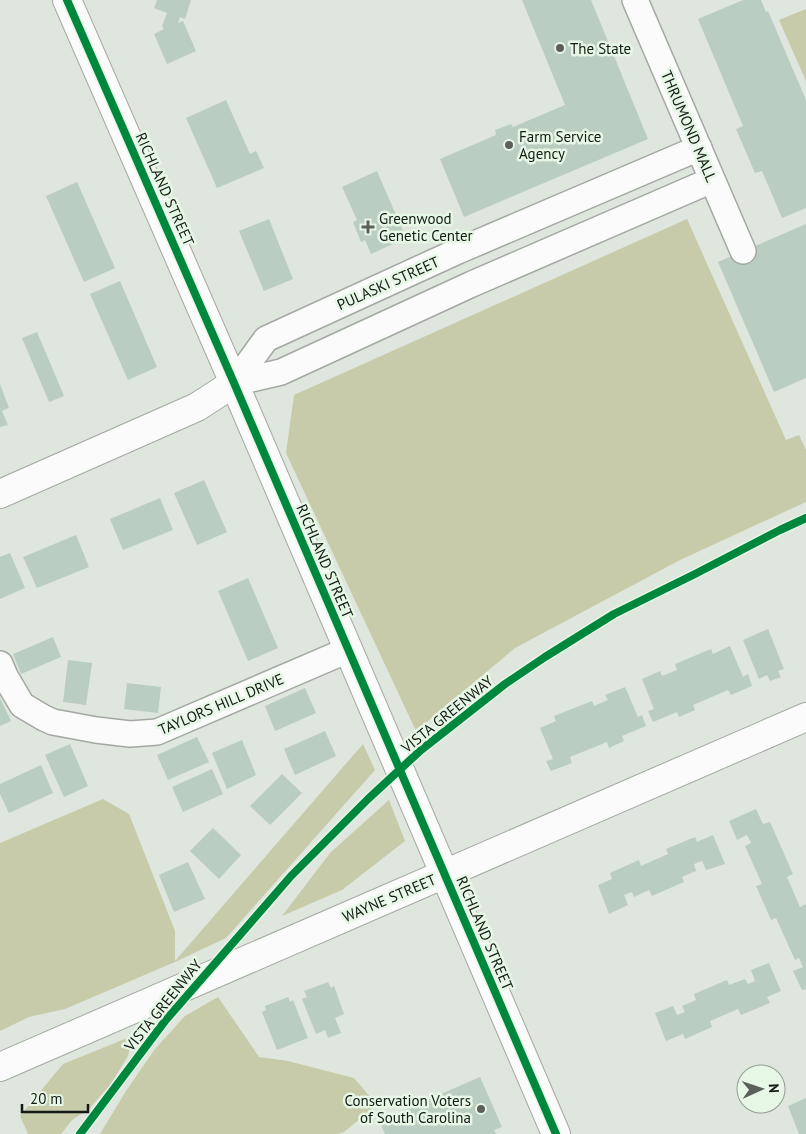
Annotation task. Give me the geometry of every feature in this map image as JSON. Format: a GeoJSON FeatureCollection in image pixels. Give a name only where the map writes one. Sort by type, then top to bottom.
{"type":"FeatureCollection","features":[{"type":"Feature","properties":{"kind":"street","name":"RICHLAND STREET"},"geometry":{"type":"LineString","coordinates":[[67,0],[234,383],[556,1134]]}},
{"type":"Feature","properties":{"kind":"street","name":"THRUMOND MALL"},"geometry":{"type":"LineString","coordinates":[[635,0],[743,251]]}},
{"type":"Feature","properties":{"kind":"street","name":"PULASKI STREET"},"geometry":{"type":"LineString","coordinates":[[234,383],[266,339],[458,251],[699,148]]}},
{"type":"Feature","properties":{"kind":"street","name":"PULASKI STREET"},"geometry":{"type":"LineString","coordinates":[[0,494],[197,407],[234,383],[281,372],[472,284],[712,180]]}},
{"type":"Feature","properties":{"kind":"street","name":"TAYLORS HILL DRIVE"},"geometry":{"type":"LineString","coordinates":[[0,664],[22,705],[38,716],[53,722],[130,734],[157,732],[348,650]]}},
{"type":"Feature","properties":{"kind":"street","name":"WAYNE STREET"},"geometry":{"type":"LineString","coordinates":[[0,1067],[806,717]]}},
{"type":"Feature","properties":{"kind":"green space"},"geometry":{"type":"Polygon","coordinates":[[[806,9],[806,81],[779,20],[806,9]]]}},
{"type":"Feature","properties":{"kind":"green space"},"geometry":{"type":"Polygon","coordinates":[[[687,219],[786,440],[799,435],[806,450],[806,502],[680,560],[515,648],[416,731],[286,453],[294,395],[687,219]]]}},
{"type":"Feature","properties":{"kind":"green space"},"geometry":{"type":"Polygon","coordinates":[[[363,744],[375,770],[226,938],[175,962],[65,1009],[29,1017],[0,1031],[0,843],[103,799],[129,814],[175,931],[175,961],[363,744]]]}},
{"type":"Feature","properties":{"kind":"green space"},"geometry":{"type":"Polygon","coordinates":[[[389,800],[405,841],[342,890],[282,916],[330,853],[389,800]]]}},
{"type":"Feature","properties":{"kind":"green space"},"geometry":{"type":"Polygon","coordinates":[[[218,997],[259,1057],[288,1061],[354,1078],[377,1105],[344,1132],[338,1134],[100,1134],[126,1091],[155,1049],[185,1016],[218,997]]]}},
{"type":"Feature","properties":{"kind":"green space"},"geometry":{"type":"Polygon","coordinates":[[[137,1034],[130,1047],[128,1056],[110,1085],[89,1109],[72,1120],[61,1134],[28,1134],[20,1116],[63,1064],[137,1034]]]}},
{"type":"Feature","properties":{"kind":"building"},"geometry":{"type":"Polygon","coordinates":[[[157,0],[191,0],[185,19],[180,17],[178,23],[183,21],[196,51],[167,64],[154,34],[164,29],[162,26],[167,13],[154,8],[157,0]]]}},
{"type":"Feature","properties":{"kind":"building"},"geometry":{"type":"Polygon","coordinates":[[[522,0],[591,0],[648,139],[464,217],[440,159],[496,135],[495,130],[511,124],[513,127],[565,105],[522,0]]]}},
{"type":"Feature","properties":{"kind":"building"},"geometry":{"type":"Polygon","coordinates":[[[743,0],[761,0],[766,12],[768,11],[806,100],[806,208],[782,218],[762,171],[755,173],[736,129],[743,126],[698,19],[743,0]]]}},
{"type":"Feature","properties":{"kind":"building"},"geometry":{"type":"Polygon","coordinates":[[[226,100],[250,154],[256,151],[264,168],[217,188],[186,118],[226,100]]]}},
{"type":"Feature","properties":{"kind":"building"},"geometry":{"type":"Polygon","coordinates":[[[377,171],[406,238],[371,254],[365,240],[361,242],[353,222],[357,220],[342,187],[377,171]]]}},
{"type":"Feature","properties":{"kind":"building"},"geometry":{"type":"Polygon","coordinates":[[[77,182],[115,268],[84,282],[46,196],[77,182]]]}},
{"type":"Feature","properties":{"kind":"building"},"geometry":{"type":"Polygon","coordinates":[[[269,219],[293,279],[264,291],[239,231],[269,219]]]}},
{"type":"Feature","properties":{"kind":"building"},"geometry":{"type":"Polygon","coordinates":[[[806,224],[806,378],[774,392],[718,262],[806,224]]]}},
{"type":"Feature","properties":{"kind":"building"},"geometry":{"type":"Polygon","coordinates":[[[120,281],[157,367],[128,380],[90,294],[120,281]]]}},
{"type":"Feature","properties":{"kind":"building"},"geometry":{"type":"Polygon","coordinates":[[[37,332],[64,396],[49,402],[22,338],[37,332]]]}},
{"type":"Feature","properties":{"kind":"building"},"geometry":{"type":"Polygon","coordinates":[[[0,384],[9,408],[2,411],[8,425],[0,427],[0,384]]]}},
{"type":"Feature","properties":{"kind":"building"},"geometry":{"type":"Polygon","coordinates":[[[204,480],[227,532],[197,545],[174,493],[204,480]]]}},
{"type":"Feature","properties":{"kind":"building"},"geometry":{"type":"Polygon","coordinates":[[[160,498],[173,530],[123,550],[110,519],[160,498]]]}},
{"type":"Feature","properties":{"kind":"building"},"geometry":{"type":"Polygon","coordinates":[[[76,535],[89,567],[37,588],[23,557],[76,535]]]}},
{"type":"Feature","properties":{"kind":"building"},"geometry":{"type":"Polygon","coordinates":[[[10,553],[25,588],[0,599],[0,557],[10,553]]]}},
{"type":"Feature","properties":{"kind":"building"},"geometry":{"type":"Polygon","coordinates":[[[248,578],[278,648],[248,661],[218,591],[248,578]]]}},
{"type":"Feature","properties":{"kind":"building"},"geometry":{"type":"Polygon","coordinates":[[[768,629],[784,669],[778,671],[781,677],[770,681],[767,675],[759,679],[743,640],[768,629]]]}},
{"type":"Feature","properties":{"kind":"building"},"geometry":{"type":"Polygon","coordinates":[[[53,637],[61,657],[21,674],[13,654],[53,637]]]}},
{"type":"Feature","properties":{"kind":"building"},"geometry":{"type":"Polygon","coordinates":[[[730,646],[743,677],[748,674],[752,686],[731,695],[728,690],[693,705],[695,710],[679,717],[677,712],[653,722],[648,711],[654,709],[642,679],[660,671],[662,676],[677,670],[675,664],[711,649],[713,654],[730,646]]]}},
{"type":"Feature","properties":{"kind":"building"},"geometry":{"type":"Polygon","coordinates":[[[68,660],[92,663],[86,705],[63,702],[68,660]]]}},
{"type":"Feature","properties":{"kind":"building"},"geometry":{"type":"Polygon","coordinates":[[[127,683],[161,687],[158,713],[124,709],[127,683]]]}},
{"type":"Feature","properties":{"kind":"building"},"geometry":{"type":"Polygon","coordinates":[[[625,687],[638,717],[642,715],[646,726],[622,736],[624,741],[609,748],[607,742],[570,757],[572,763],[551,771],[546,761],[553,759],[540,728],[556,721],[554,716],[592,701],[594,706],[608,700],[605,695],[625,687]]]}},
{"type":"Feature","properties":{"kind":"building"},"geometry":{"type":"Polygon","coordinates":[[[305,688],[316,713],[275,731],[265,706],[305,688]]]}},
{"type":"Feature","properties":{"kind":"building"},"geometry":{"type":"Polygon","coordinates":[[[0,698],[11,721],[0,726],[0,698]]]}},
{"type":"Feature","properties":{"kind":"building"},"geometry":{"type":"Polygon","coordinates":[[[325,731],[336,756],[295,775],[284,749],[325,731]]]}},
{"type":"Feature","properties":{"kind":"building"},"geometry":{"type":"Polygon","coordinates":[[[197,737],[209,762],[168,780],[157,755],[197,737]]]}},
{"type":"Feature","properties":{"kind":"building"},"geometry":{"type":"Polygon","coordinates":[[[242,740],[256,775],[227,789],[212,753],[242,740]]]}},
{"type":"Feature","properties":{"kind":"building"},"geometry":{"type":"Polygon","coordinates":[[[70,744],[88,786],[64,797],[45,755],[70,744]]]}},
{"type":"Feature","properties":{"kind":"building"},"geometry":{"type":"Polygon","coordinates":[[[41,765],[53,793],[9,813],[0,794],[0,784],[41,765]]]}},
{"type":"Feature","properties":{"kind":"building"},"geometry":{"type":"Polygon","coordinates":[[[212,769],[223,794],[183,812],[172,787],[212,769]]]}},
{"type":"Feature","properties":{"kind":"building"},"geometry":{"type":"Polygon","coordinates":[[[282,774],[302,793],[270,825],[250,806],[282,774]]]}},
{"type":"Feature","properties":{"kind":"building"},"geometry":{"type":"Polygon","coordinates":[[[756,809],[763,824],[770,822],[793,874],[787,877],[800,907],[806,904],[806,989],[802,990],[793,971],[803,967],[799,958],[795,960],[776,918],[771,920],[756,886],[762,884],[745,846],[751,843],[747,835],[737,840],[729,821],[756,809]]]}},
{"type":"Feature","properties":{"kind":"building"},"geometry":{"type":"Polygon","coordinates":[[[213,828],[241,855],[219,879],[190,851],[213,828]]]}},
{"type":"Feature","properties":{"kind":"building"},"geometry":{"type":"Polygon","coordinates":[[[713,835],[725,864],[706,870],[702,861],[694,864],[696,871],[682,877],[684,882],[652,896],[649,890],[634,897],[632,892],[624,895],[628,905],[609,914],[598,885],[612,879],[610,873],[639,860],[641,866],[668,854],[666,849],[695,837],[697,842],[713,835]]]}},
{"type":"Feature","properties":{"kind":"building"},"geometry":{"type":"Polygon","coordinates":[[[188,862],[205,899],[174,912],[159,875],[188,862]]]}},
{"type":"Feature","properties":{"kind":"building"},"geometry":{"type":"Polygon","coordinates":[[[769,963],[781,991],[767,997],[770,1003],[741,1015],[738,1009],[710,1021],[712,1027],[685,1039],[683,1034],[666,1041],[655,1013],[673,1006],[677,1015],[685,1012],[682,1006],[696,1000],[694,994],[727,980],[729,985],[745,979],[748,984],[755,981],[751,970],[769,963]]]}},
{"type":"Feature","properties":{"kind":"building"},"geometry":{"type":"Polygon","coordinates":[[[328,982],[331,988],[334,986],[344,1014],[335,1018],[341,1033],[328,1038],[325,1030],[316,1034],[302,999],[307,997],[304,991],[328,982]]]}},
{"type":"Feature","properties":{"kind":"building"},"geometry":{"type":"Polygon","coordinates":[[[288,997],[290,1002],[293,1000],[308,1038],[277,1050],[262,1012],[266,1010],[265,1006],[288,997]]]}},
{"type":"Feature","properties":{"kind":"building"},"geometry":{"type":"Polygon","coordinates":[[[480,1077],[502,1127],[494,1130],[496,1134],[385,1134],[379,1121],[480,1077]]]}},
{"type":"Feature","properties":{"kind":"building"},"geometry":{"type":"Polygon","coordinates":[[[806,1098],[806,1134],[799,1134],[788,1106],[806,1098]]]}},
{"type":"Feature","properties":{"kind":"cycle path","name":"VISTA GREENWAY"},"geometry":{"type":"LineString","coordinates":[[67,0],[234,383],[556,1134]]}},
{"type":"Feature","properties":{"kind":"cycle path","name":"VISTA GREENWAY"},"geometry":{"type":"LineString","coordinates":[[80,1134],[165,1021],[291,876],[368,799],[421,750],[505,684],[614,614],[806,518]]}},
{"type":"Feature","properties":{"kind":"place","name":"The State"},"geometry":{"type":"Point","coordinates":[560,48]}},
{"type":"Feature","properties":{"kind":"place","name":"Farm Service Agency"},"geometry":{"type":"Point","coordinates":[509,145]}},
{"type":"Feature","properties":{"kind":"place","name":"Greenwood Genetic Center"},"geometry":{"type":"Point","coordinates":[368,227]}},
{"type":"Feature","properties":{"kind":"place","name":"Conservation Voters of South Carolina"},"geometry":{"type":"Point","coordinates":[481,1109]}}]}
